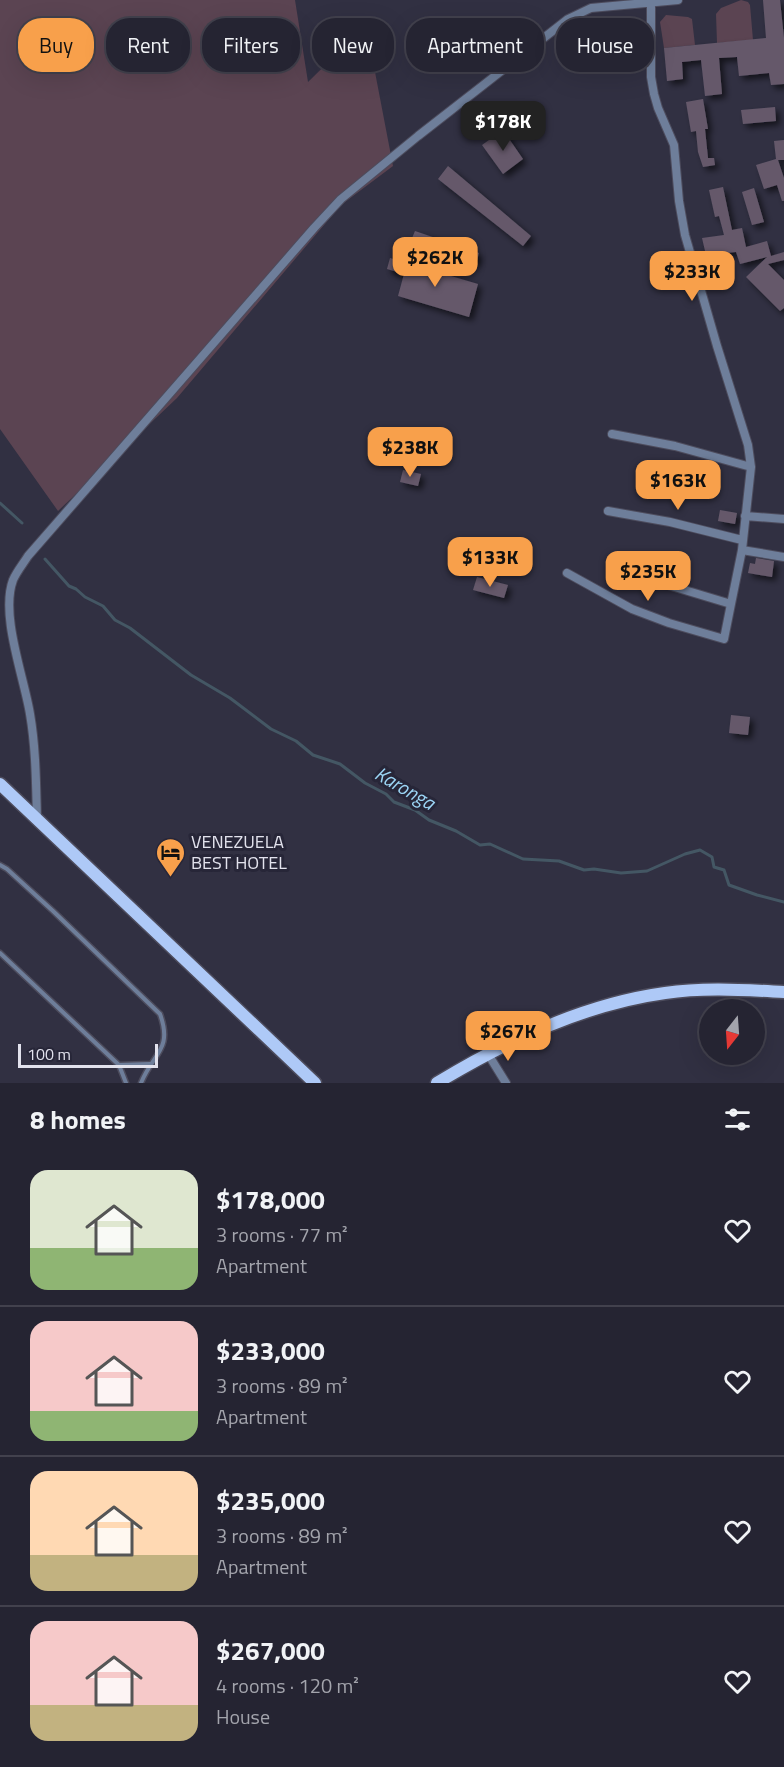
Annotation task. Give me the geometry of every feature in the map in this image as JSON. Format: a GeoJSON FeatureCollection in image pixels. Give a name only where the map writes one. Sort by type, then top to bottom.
{"type":"FeatureCollection","features":[{"type":"Feature","properties":{"kind":"main road"},"geometry":{"type":"LineString","coordinates":[[0,784],[315,1083]]}},
{"type":"Feature","properties":{"kind":"main road"},"geometry":{"type":"LineString","coordinates":[[437,1083],[488,1054],[538,1030],[576,1016],[640,998],[704,990],[784,992]]}},
{"type":"Feature","properties":{"kind":"street"},"geometry":{"type":"LineString","coordinates":[[37,820],[36,769],[31,716],[11,627],[9,600],[14,579],[28,556],[341,199],[568,19],[591,8],[678,0]]}},
{"type":"Feature","properties":{"kind":"street"},"geometry":{"type":"LineString","coordinates":[[567,573],[632,609],[669,624],[724,639],[742,550],[751,467],[748,445],[685,235],[679,201],[674,145],[654,94],[651,77],[651,2]]}},
{"type":"Feature","properties":{"kind":"street"},"geometry":{"type":"LineString","coordinates":[[612,434],[675,446],[751,467]]}},
{"type":"Feature","properties":{"kind":"street"},"geometry":{"type":"LineString","coordinates":[[608,511],[661,520],[742,540]]}},
{"type":"Feature","properties":{"kind":"street"},"geometry":{"type":"LineString","coordinates":[[745,516],[784,519]]}},
{"type":"Feature","properties":{"kind":"street"},"geometry":{"type":"LineString","coordinates":[[742,550],[784,557]]}},
{"type":"Feature","properties":{"kind":"street"},"geometry":{"type":"LineString","coordinates":[[658,582],[731,604]]}},
{"type":"Feature","properties":{"kind":"street"},"geometry":{"type":"LineString","coordinates":[[488,1054],[506,1083]]}},
{"type":"Feature","properties":{"kind":"lane"},"geometry":{"type":"LineString","coordinates":[[0,865],[62,919],[160,1014],[165,1029],[165,1040],[141,1083]]}},
{"type":"Feature","properties":{"kind":"lane"},"geometry":{"type":"LineString","coordinates":[[0,953],[119,1065],[126,1083]]}},
{"type":"Feature","properties":{"kind":"lane"},"geometry":{"type":"LineString","coordinates":[[119,1065],[150,1064]]}},
{"type":"Feature","properties":{"kind":"shaded area"},"geometry":{"type":"Polygon","coordinates":[[[0,0],[295,0],[298,18],[202,18],[202,72],[300,72],[300,32],[308,82],[318,72],[375,72],[393,166],[341,205],[177,398],[58,511],[0,429],[0,0]]]}},
{"type":"Feature","properties":{"kind":"shaded area"},"geometry":{"type":"Polygon","coordinates":[[[741,0],[750,5],[753,40],[717,43],[716,14],[721,8],[741,0]]]}},
{"type":"Feature","properties":{"kind":"shaded area"},"geometry":{"type":"Polygon","coordinates":[[[666,15],[692,19],[695,45],[664,48],[660,22],[666,15]]]}},
{"type":"Feature","properties":{"kind":"building"},"geometry":{"type":"Polygon","coordinates":[[[763,0],[780,0],[784,38],[784,84],[771,85],[769,73],[739,76],[737,57],[719,58],[722,94],[705,96],[701,60],[682,62],[683,79],[667,81],[664,48],[766,38],[763,0]]]}},
{"type":"Feature","properties":{"kind":"building"},"geometry":{"type":"Polygon","coordinates":[[[703,99],[708,129],[705,129],[708,158],[714,158],[715,165],[703,167],[698,152],[696,131],[691,132],[686,102],[703,99]]]}},
{"type":"Feature","properties":{"kind":"building"},"geometry":{"type":"Polygon","coordinates":[[[775,107],[776,121],[743,124],[741,110],[775,107]]]}},
{"type":"Feature","properties":{"kind":"building"},"geometry":{"type":"Polygon","coordinates":[[[503,130],[523,159],[503,174],[482,145],[503,130]]]}},
{"type":"Feature","properties":{"kind":"building"},"geometry":{"type":"Polygon","coordinates":[[[784,140],[784,160],[778,160],[784,178],[784,201],[782,201],[777,185],[764,189],[756,165],[776,159],[774,141],[784,140]]]}},
{"type":"Feature","properties":{"kind":"building"},"geometry":{"type":"Polygon","coordinates":[[[448,166],[531,236],[523,246],[438,179],[448,166]]]}},
{"type":"Feature","properties":{"kind":"building"},"geometry":{"type":"Polygon","coordinates":[[[723,187],[732,230],[742,228],[746,247],[767,241],[771,256],[784,252],[784,260],[768,264],[784,280],[784,308],[780,311],[746,277],[767,257],[740,264],[736,252],[706,255],[702,238],[724,235],[719,216],[715,217],[709,190],[723,187]]]}},
{"type":"Feature","properties":{"kind":"building"},"geometry":{"type":"Polygon","coordinates":[[[754,188],[764,222],[752,225],[742,192],[754,188]]]}},
{"type":"Feature","properties":{"kind":"building"},"geometry":{"type":"Polygon","coordinates":[[[415,231],[479,253],[476,264],[410,243],[415,231]]]}},
{"type":"Feature","properties":{"kind":"building"},"geometry":{"type":"Polygon","coordinates":[[[390,258],[478,284],[469,317],[398,296],[404,274],[387,269],[390,258]]]}},
{"type":"Feature","properties":{"kind":"building"},"geometry":{"type":"Polygon","coordinates":[[[403,470],[421,474],[418,486],[400,482],[403,470]]]}},
{"type":"Feature","properties":{"kind":"building"},"geometry":{"type":"Polygon","coordinates":[[[720,510],[737,513],[735,524],[718,521],[720,510]]]}},
{"type":"Feature","properties":{"kind":"building"},"geometry":{"type":"Polygon","coordinates":[[[756,558],[774,561],[772,577],[748,573],[750,563],[755,564],[756,558]]]}},
{"type":"Feature","properties":{"kind":"building"},"geometry":{"type":"Polygon","coordinates":[[[477,577],[508,585],[504,598],[473,590],[477,577]]]}},
{"type":"Feature","properties":{"kind":"building"},"geometry":{"type":"Polygon","coordinates":[[[731,715],[750,717],[748,735],[729,733],[731,715]]]}},
{"type":"Feature","properties":{"kind":"waterway"},"geometry":{"type":"LineString","coordinates":[[0,503],[22,523]]}},
{"type":"Feature","properties":{"kind":"waterway","name":"Karonga"},"geometry":{"type":"LineString","coordinates":[[45,559],[69,586],[103,606],[115,620],[130,628],[191,675],[230,698],[271,729],[296,741],[313,755],[340,764],[365,783],[386,794],[394,802],[415,810],[429,820],[456,831],[480,845],[490,844],[523,859],[559,861],[584,870],[594,869],[621,873],[647,871],[685,854],[700,850],[712,857],[714,867],[724,870],[729,885],[784,902]]}},
{"type":"Feature","properties":{"kind":"place","name":"VENEZUELA BEST HOTEL"},"geometry":{"type":"Point","coordinates":[170,878]}}]}
